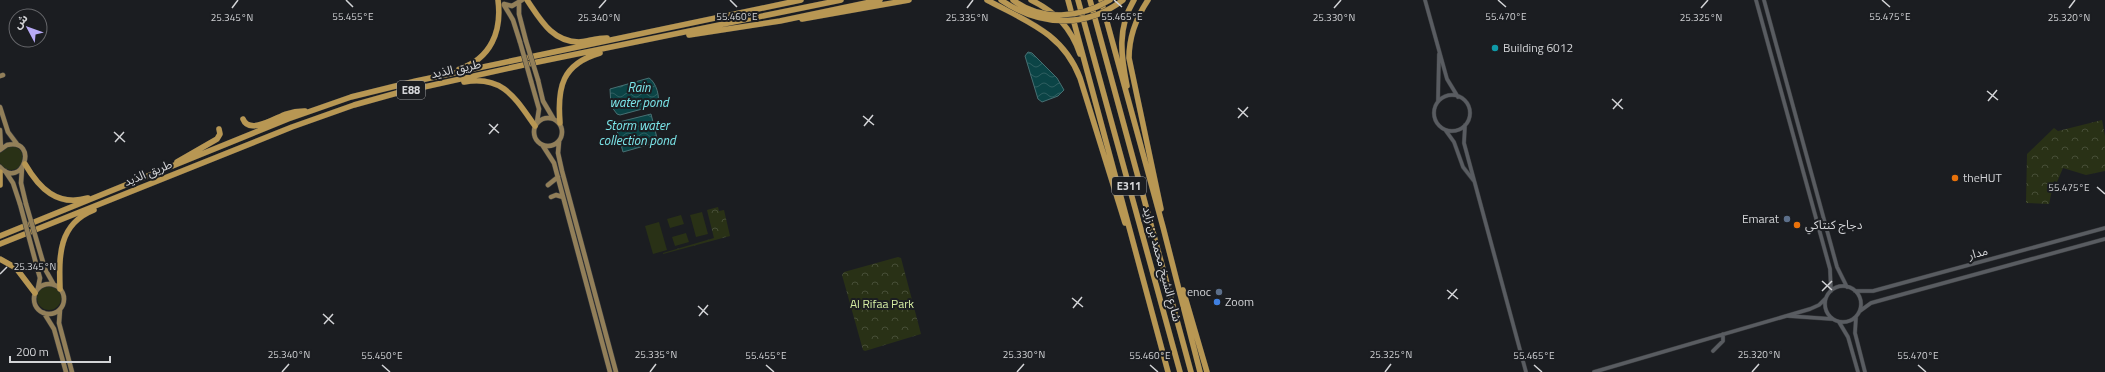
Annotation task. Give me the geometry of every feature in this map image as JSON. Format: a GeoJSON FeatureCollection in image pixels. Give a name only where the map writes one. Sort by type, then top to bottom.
{"type":"FeatureCollection","features":[{"type":"Feature","properties":{"kind":"highway"},"geometry":{"type":"LineString","coordinates":[[438,76],[470,65],[485,54],[493,42],[498,28],[498,0]]}},
{"type":"Feature","properties":{"kind":"highway"},"geometry":{"type":"LineString","coordinates":[[527,0],[546,28],[560,38],[577,42],[604,38],[613,39]]}},
{"type":"Feature","properties":{"kind":"highway"},"geometry":{"type":"LineString","coordinates":[[770,5],[788,0]]}},
{"type":"Feature","properties":{"kind":"highway","name":"طريق الذيد"},"geometry":{"type":"LineString","coordinates":[[0,236],[309,111],[372,91],[770,5],[801,0]]}},
{"type":"Feature","properties":{"kind":"highway","name":"طريق الذيد"},"geometry":{"type":"LineString","coordinates":[[0,244],[333,112],[383,97],[842,0]]}},
{"type":"Feature","properties":{"kind":"highway"},"geometry":{"type":"LineString","coordinates":[[780,22],[880,0]]}},
{"type":"Feature","properties":{"kind":"highway"},"geometry":{"type":"LineString","coordinates":[[643,41],[833,15],[909,0]]}},
{"type":"Feature","properties":{"kind":"highway"},"geometry":{"type":"LineString","coordinates":[[986,0],[1044,30],[1060,43],[1072,59],[1080,78],[1124,220],[1132,239]]}},
{"type":"Feature","properties":{"kind":"highway"},"geometry":{"type":"LineString","coordinates":[[1001,0],[1032,16],[1064,21],[1086,19],[1097,15],[1123,0]]}},
{"type":"Feature","properties":{"kind":"highway"},"geometry":{"type":"LineString","coordinates":[[1013,0],[1039,12],[1064,15],[1089,11],[1110,0]]}},
{"type":"Feature","properties":{"kind":"highway"},"geometry":{"type":"LineString","coordinates":[[1068,0],[1168,372]]}},
{"type":"Feature","properties":{"kind":"highway","name":"شارع الشيخ محمد بن زايد"},"geometry":{"type":"LineString","coordinates":[[1078,0],[1180,372]]}},
{"type":"Feature","properties":{"kind":"highway","name":"شارع الشيخ محمد بن زايد"},"geometry":{"type":"LineString","coordinates":[[1090,0],[1191,372]]}},
{"type":"Feature","properties":{"kind":"highway"},"geometry":{"type":"LineString","coordinates":[[1100,0],[1177,279],[1200,372]]}},
{"type":"Feature","properties":{"kind":"highway"},"geometry":{"type":"LineString","coordinates":[[1134,0],[1129,8],[1123,28],[1121,49],[1134,120]]}},
{"type":"Feature","properties":{"kind":"highway"},"geometry":{"type":"LineString","coordinates":[[1148,0],[1138,17],[1132,33],[1129,58],[1137,101],[1152,165],[1163,227]]}},
{"type":"Feature","properties":{"kind":"highway"},"geometry":{"type":"LineString","coordinates":[[1033,1],[1053,12],[1068,28],[1077,47],[1091,89]]}},
{"type":"Feature","properties":{"kind":"highway"},"geometry":{"type":"LineString","coordinates":[[560,123],[558,98],[563,80],[568,72],[583,59],[614,47]]}},
{"type":"Feature","properties":{"kind":"highway"},"geometry":{"type":"LineString","coordinates":[[440,84],[483,80],[498,84],[511,93],[536,124]]}},
{"type":"Feature","properties":{"kind":"highway"},"geometry":{"type":"LineString","coordinates":[[242,119],[246,125],[251,126],[258,125],[287,113],[309,111]]}},
{"type":"Feature","properties":{"kind":"highway"},"geometry":{"type":"LineString","coordinates":[[172,167],[189,155],[217,139],[220,134],[219,129]]}},
{"type":"Feature","properties":{"kind":"highway"},"geometry":{"type":"LineString","coordinates":[[23,166],[43,190],[58,198],[74,200],[90,197],[163,170]]}},
{"type":"Feature","properties":{"kind":"highway"},"geometry":{"type":"LineString","coordinates":[[0,185],[2,172]]}},
{"type":"Feature","properties":{"kind":"highway"},"geometry":{"type":"LineString","coordinates":[[60,289],[60,262],[63,241],[75,221],[89,212],[138,192],[166,178]]}},
{"type":"Feature","properties":{"kind":"highway"},"geometry":{"type":"LineString","coordinates":[[0,259],[10,263],[22,273],[37,291]]}},
{"type":"Feature","properties":{"kind":"highway"},"geometry":{"type":"LineString","coordinates":[[1177,279],[1187,299],[1207,372]]}},
{"type":"Feature","properties":{"kind":"main road"},"geometry":{"type":"LineString","coordinates":[[498,0],[504,5],[512,16],[520,42],[538,109],[534,136],[552,159],[558,177],[610,372]]}},
{"type":"Feature","properties":{"kind":"main road"},"geometry":{"type":"LineString","coordinates":[[504,5],[512,6],[520,1]]}},
{"type":"Feature","properties":{"kind":"main road"},"geometry":{"type":"LineString","coordinates":[[520,1],[519,14],[543,101],[553,118],[560,123],[562,131],[558,142],[558,153],[562,171],[616,372]]}},
{"type":"Feature","properties":{"kind":"main road"},"geometry":{"type":"LineString","coordinates":[[0,107],[8,132],[26,155],[21,182],[45,269],[54,285]]}},
{"type":"Feature","properties":{"kind":"main road"},"geometry":{"type":"LineString","coordinates":[[536,124],[544,118],[553,118]]}},
{"type":"Feature","properties":{"kind":"main road"},"geometry":{"type":"LineString","coordinates":[[0,130],[0,149],[11,144],[18,146]]}},
{"type":"Feature","properties":{"kind":"main road"},"geometry":{"type":"LineString","coordinates":[[543,146],[552,146],[558,142]]}},
{"type":"Feature","properties":{"kind":"main road"},"geometry":{"type":"LineString","coordinates":[[2,172],[14,173],[23,166]]}},
{"type":"Feature","properties":{"kind":"main road"},"geometry":{"type":"LineString","coordinates":[[0,167],[2,172],[13,184],[38,270],[40,282],[37,291],[36,305],[44,313],[54,329],[66,372]]}},
{"type":"Feature","properties":{"kind":"main road"},"geometry":{"type":"LineString","coordinates":[[548,184],[558,177]]}},
{"type":"Feature","properties":{"kind":"main road"},"geometry":{"type":"LineString","coordinates":[[551,197],[556,195],[563,197]]}},
{"type":"Feature","properties":{"kind":"main road"},"geometry":{"type":"LineString","coordinates":[[37,291],[47,284],[54,285],[60,289],[64,298],[59,323],[72,372]]}},
{"type":"Feature","properties":{"kind":"main road"},"geometry":{"type":"LineString","coordinates":[[44,313],[53,313],[61,308]]}},
{"type":"Feature","properties":{"kind":"main road"},"geometry":{"type":"LineString","coordinates":[[593,311],[597,311],[604,326]]}},
{"type":"Feature","properties":{"kind":"street"},"geometry":{"type":"LineString","coordinates":[[1426,0],[1448,83],[1458,97],[1464,101],[1468,108],[1469,115],[1465,125],[1464,143],[1526,370]]}},
{"type":"Feature","properties":{"kind":"street"},"geometry":{"type":"LineString","coordinates":[[1756,0],[1830,269],[1831,292]]}},
{"type":"Feature","properties":{"kind":"street"},"geometry":{"type":"LineString","coordinates":[[1764,0],[1837,267],[1847,287]]}},
{"type":"Feature","properties":{"kind":"street"},"geometry":{"type":"LineString","coordinates":[[1440,53],[1438,102],[1434,111],[1435,119],[1439,126],[1445,130],[1454,142],[1463,168],[1474,182]]}},
{"type":"Feature","properties":{"kind":"street"},"geometry":{"type":"LineString","coordinates":[[1438,102],[1447,96],[1458,97]]}},
{"type":"Feature","properties":{"kind":"street"},"geometry":{"type":"LineString","coordinates":[[1445,130],[1456,131],[1465,125]]}},
{"type":"Feature","properties":{"kind":"street","name":"مدار"},"geometry":{"type":"LineString","coordinates":[[1855,291],[1873,291],[2105,228]]}},
{"type":"Feature","properties":{"kind":"street","name":"مدار"},"geometry":{"type":"LineString","coordinates":[[1860,311],[1871,303],[2105,239]]}},
{"type":"Feature","properties":{"kind":"street"},"geometry":{"type":"LineString","coordinates":[[1594,372],[1813,308],[1838,287],[1847,287],[1855,291],[1861,300],[1860,311],[1856,317],[1849,322],[1838,322],[1832,319],[1797,316],[1772,320]]}},
{"type":"Feature","properties":{"kind":"street"},"geometry":{"type":"LineString","coordinates":[[1826,298],[1826,310],[1832,319]]}},
{"type":"Feature","properties":{"kind":"street"},"geometry":{"type":"LineString","coordinates":[[1856,317],[1855,333],[1865,372]]}},
{"type":"Feature","properties":{"kind":"street"},"geometry":{"type":"LineString","coordinates":[[1838,322],[1849,341],[1858,372]]}},
{"type":"Feature","properties":{"kind":"street"},"geometry":{"type":"LineString","coordinates":[[1713,351],[1723,340],[1724,334]]}},
{"type":"Feature","properties":{"kind":"green space"},"geometry":{"type":"Polygon","coordinates":[[[2102,120],[2105,136],[2105,171],[2086,175],[2063,168],[2057,182],[2054,181],[2049,204],[2026,203],[2027,154],[2054,128],[2058,131],[2102,120]]]}},
{"type":"Feature","properties":{"kind":"green space"},"geometry":{"type":"Polygon","coordinates":[[[11,146],[19,150],[23,158],[19,166],[11,170],[3,166],[-1,158],[3,150],[11,146]]]}},
{"type":"Feature","properties":{"kind":"green space"},"geometry":{"type":"Polygon","coordinates":[[[718,207],[719,211],[724,210],[730,236],[663,254],[714,238],[707,210],[718,207]]]}},
{"type":"Feature","properties":{"kind":"green space"},"geometry":{"type":"Polygon","coordinates":[[[702,212],[708,234],[696,237],[690,215],[702,212]]]}},
{"type":"Feature","properties":{"kind":"green space"},"geometry":{"type":"Polygon","coordinates":[[[681,215],[684,224],[670,228],[667,219],[681,215]]]}},
{"type":"Feature","properties":{"kind":"green space"},"geometry":{"type":"Polygon","coordinates":[[[659,222],[667,250],[653,254],[645,226],[659,222]]]}},
{"type":"Feature","properties":{"kind":"green space"},"geometry":{"type":"Polygon","coordinates":[[[686,233],[689,242],[675,246],[672,237],[686,233]]]}},
{"type":"Feature","properties":{"kind":"green space","name":"Al Rifaa Park"},"geometry":{"type":"Polygon","coordinates":[[[898,257],[901,258],[921,334],[865,351],[863,350],[842,275],[844,272],[898,257]]]}},
{"type":"Feature","properties":{"kind":"green space"},"geometry":{"type":"Polygon","coordinates":[[[49,286],[58,289],[61,298],[58,307],[49,310],[40,307],[37,298],[40,289],[49,286]]]}},
{"type":"Feature","properties":{"kind":"water"},"geometry":{"type":"Polygon","coordinates":[[[1028,52],[1032,53],[1057,78],[1064,90],[1058,96],[1042,102],[1038,99],[1025,56],[1028,52]]]}},
{"type":"Feature","properties":{"kind":"water","name":"Rain water pond"},"geometry":{"type":"Polygon","coordinates":[[[649,78],[654,83],[657,90],[657,105],[620,115],[617,114],[611,106],[610,89],[649,78]]]}},
{"type":"Feature","properties":{"kind":"water","name":"Storm water collection pond"},"geometry":{"type":"Polygon","coordinates":[[[651,114],[658,142],[623,152],[615,123],[651,114]]]}},
{"type":"Feature","properties":{"kind":"place","name":"Building 6012"},"geometry":{"type":"Point","coordinates":[1495,48]}},
{"type":"Feature","properties":{"kind":"place","name":"theHUT"},"geometry":{"type":"Point","coordinates":[1955,178]}},
{"type":"Feature","properties":{"kind":"place","name":"Emarat"},"geometry":{"type":"Point","coordinates":[1787,219]}},
{"type":"Feature","properties":{"kind":"place","name":"دجاج كنتاكي"},"geometry":{"type":"Point","coordinates":[1797,225]}},
{"type":"Feature","properties":{"kind":"place","name":"enoc"},"geometry":{"type":"Point","coordinates":[1219,292]}},
{"type":"Feature","properties":{"kind":"place","name":"Zoom"},"geometry":{"type":"Point","coordinates":[1217,302]}}]}
